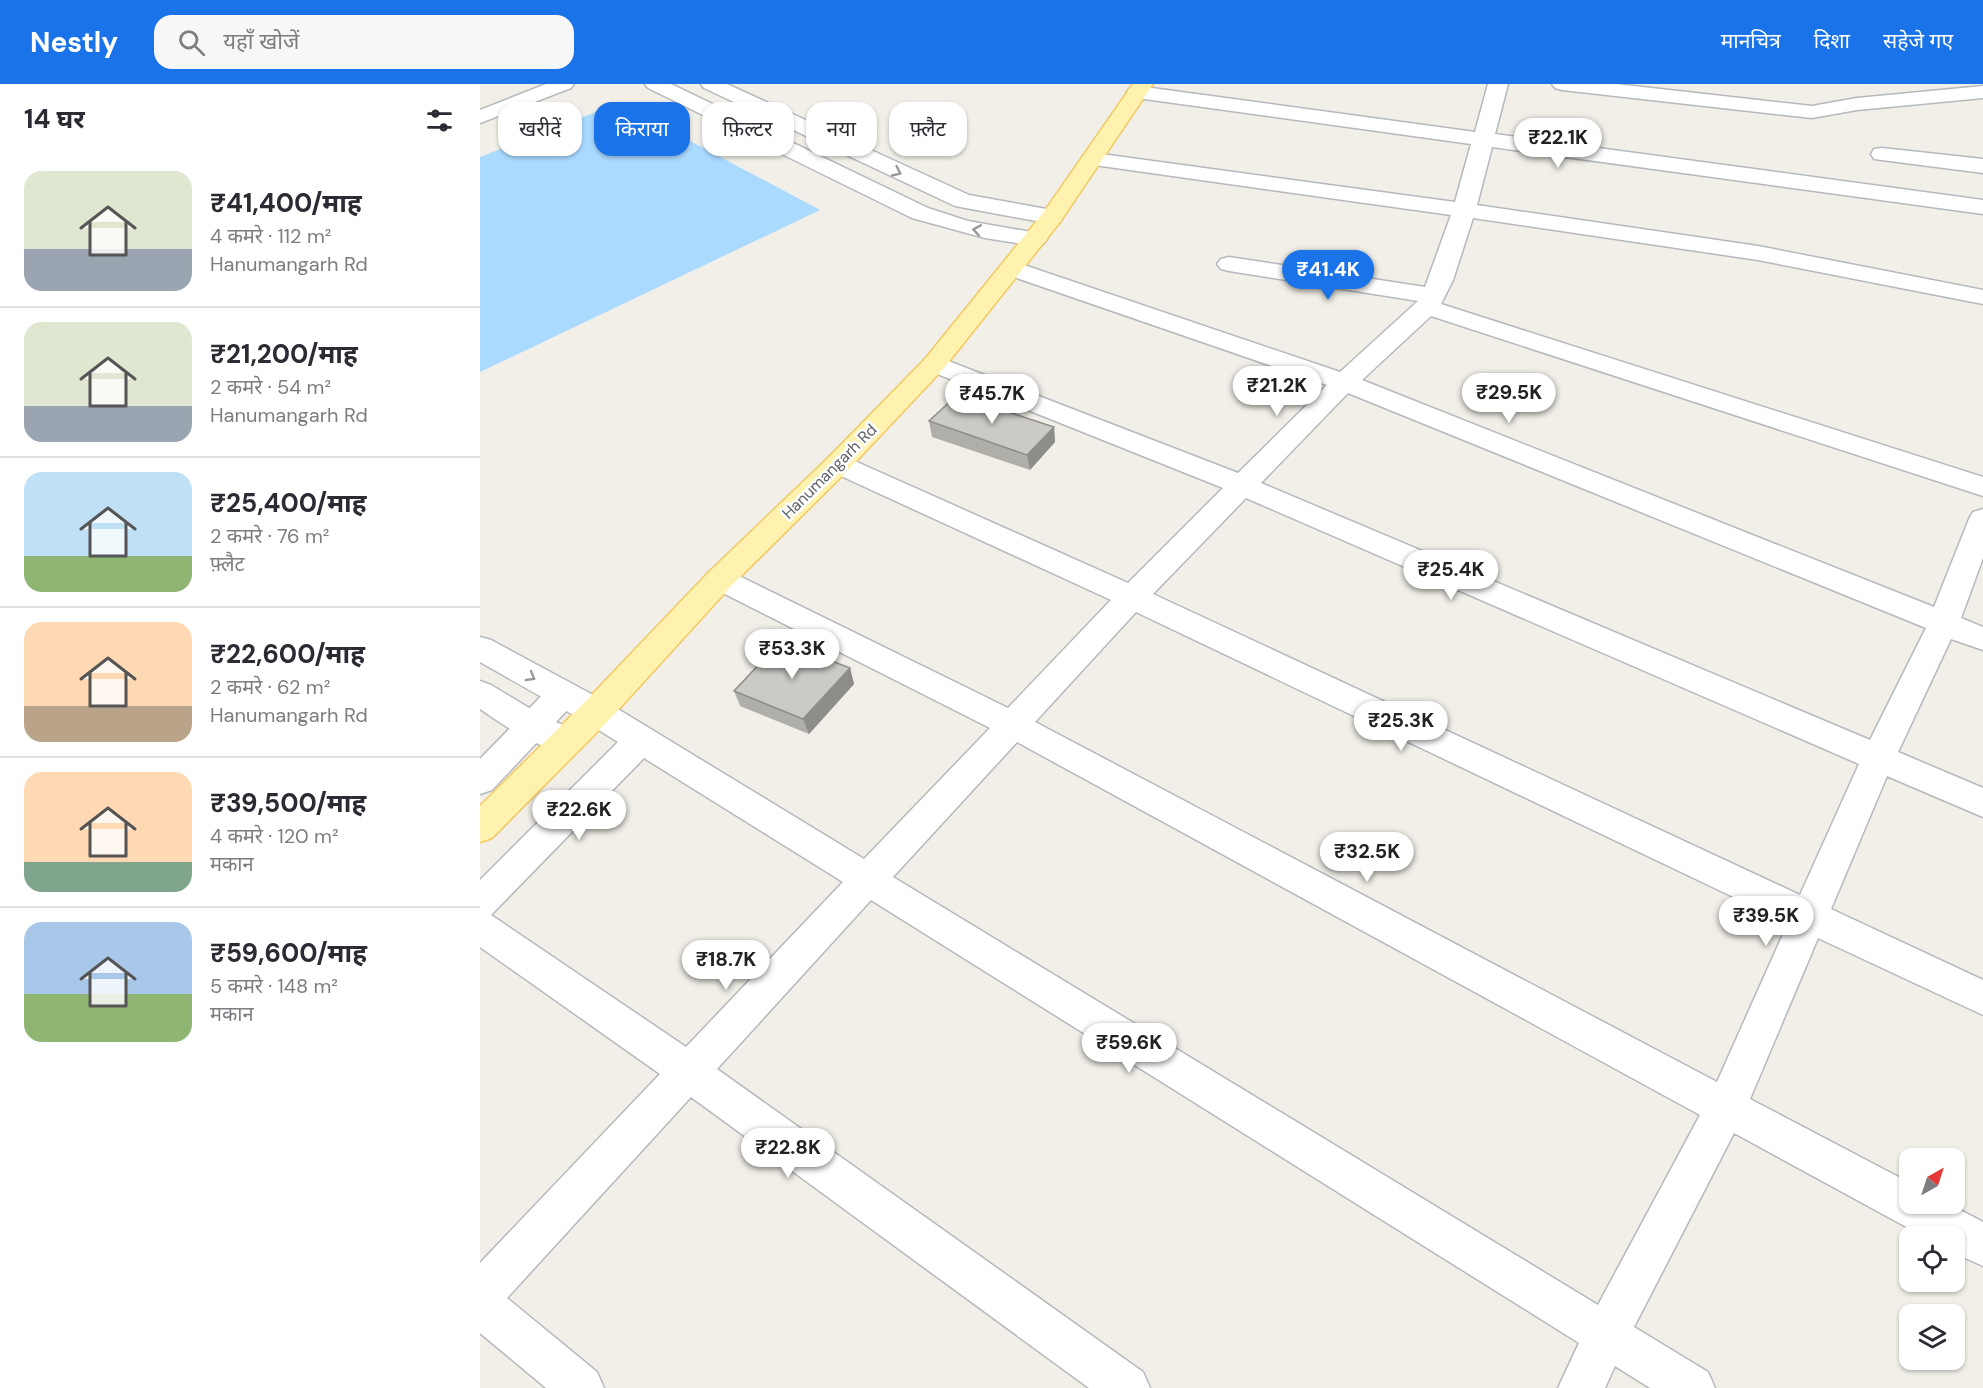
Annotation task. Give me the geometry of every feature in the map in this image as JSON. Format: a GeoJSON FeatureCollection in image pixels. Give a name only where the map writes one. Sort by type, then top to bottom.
{"type":"FeatureCollection","features":[{"type":"Feature","properties":{"kind":"main road","name":"Hanumangarh Rd"},"geometry":{"type":"LineString","coordinates":[[480,828],[596,712],[720,579],[838,464],[934,364],[1013,269],[1052,217],[1095,159],[1140,88]]}},
{"type":"Feature","properties":{"kind":"street"},"geometry":{"type":"LineString","coordinates":[[480,102],[526,84]]}},
{"type":"Feature","properties":{"kind":"street"},"geometry":{"type":"LineString","coordinates":[[480,117],[564,84]]}},
{"type":"Feature","properties":{"kind":"street"},"geometry":{"type":"LineString","coordinates":[[655,84],[702,107]]}},
{"type":"Feature","properties":{"kind":"street"},"geometry":{"type":"LineString","coordinates":[[711,84],[806,129]]}},
{"type":"Feature","properties":{"kind":"street"},"geometry":{"type":"LineString","coordinates":[[480,1295],[1132,597],[1344,382],[1430,302],[1464,211],[1498,84]]}},
{"type":"Feature","properties":{"kind":"street"},"geometry":{"type":"LineString","coordinates":[[1562,84],[1812,112],[1857,104],[1983,92]]}},
{"type":"Feature","properties":{"kind":"street"},"geometry":{"type":"LineString","coordinates":[[1140,88],[1483,139],[1983,207]]}},
{"type":"Feature","properties":{"kind":"street"},"geometry":{"type":"LineString","coordinates":[[794,134],[806,129]]}},
{"type":"Feature","properties":{"kind":"street"},"geometry":{"type":"LineString","coordinates":[[794,152],[937,221],[1035,239]]}},
{"type":"Feature","properties":{"kind":"street"},"geometry":{"type":"LineString","coordinates":[[1882,154],[1983,166]]}},
{"type":"Feature","properties":{"kind":"street"},"geometry":{"type":"LineString","coordinates":[[865,156],[963,201],[1052,217]]}},
{"type":"Feature","properties":{"kind":"street"},"geometry":{"type":"LineString","coordinates":[[1095,159],[1758,253],[1983,297]]}},
{"type":"Feature","properties":{"kind":"street"},"geometry":{"type":"LineString","coordinates":[[1229,264],[1430,302],[1983,487]]}},
{"type":"Feature","properties":{"kind":"street"},"geometry":{"type":"LineString","coordinates":[[1013,269],[1344,382],[1983,639]]}},
{"type":"Feature","properties":{"kind":"street"},"geometry":{"type":"LineString","coordinates":[[934,364],[1241,485],[1983,803]]}},
{"type":"Feature","properties":{"kind":"street"},"geometry":{"type":"LineString","coordinates":[[838,464],[1132,597],[1983,998]]}},
{"type":"Feature","properties":{"kind":"street"},"geometry":{"type":"LineString","coordinates":[[1581,1388],[1606,1335],[1727,1105],[1878,758],[1943,624],[1983,519]]}},
{"type":"Feature","properties":{"kind":"street"},"geometry":{"type":"LineString","coordinates":[[720,579],[1011,724],[1727,1105],[1983,1245]]}},
{"type":"Feature","properties":{"kind":"street"},"geometry":{"type":"LineString","coordinates":[[480,648],[596,712],[1692,1388]]}},
{"type":"Feature","properties":{"kind":"street"},"geometry":{"type":"LineString","coordinates":[[480,693],[532,726],[567,741]]}},
{"type":"Feature","properties":{"kind":"street"},"geometry":{"type":"LineString","coordinates":[[480,781],[562,695]]}},
{"type":"Feature","properties":{"kind":"street"},"geometry":{"type":"LineString","coordinates":[[480,904],[640,741]]}},
{"type":"Feature","properties":{"kind":"street"},"geometry":{"type":"LineString","coordinates":[[480,927],[689,1072],[1127,1388]]}},
{"type":"Feature","properties":{"kind":"street"},"geometry":{"type":"LineString","coordinates":[[480,1304],[581,1388]]}},
{"type":"Feature","properties":{"kind":"water"},"geometry":{"type":"Polygon","coordinates":[[[594,113],[594,156],[690,156],[690,141],[702,147],[702,156],[719,156],[820,210],[480,372],[480,157],[498,150],[498,156],[582,156],[582,117],[594,113]]]}},
{"type":"Feature","properties":{"kind":"building"},"geometry":{"type":"Polygon","coordinates":[[[957,395],[1054,427],[1027,455],[929,421],[957,395]]]}},
{"type":"Feature","properties":{"kind":"building"},"geometry":{"type":"Polygon","coordinates":[[[781,641],[850,668],[803,719],[734,691],[781,641]]]}}]}
